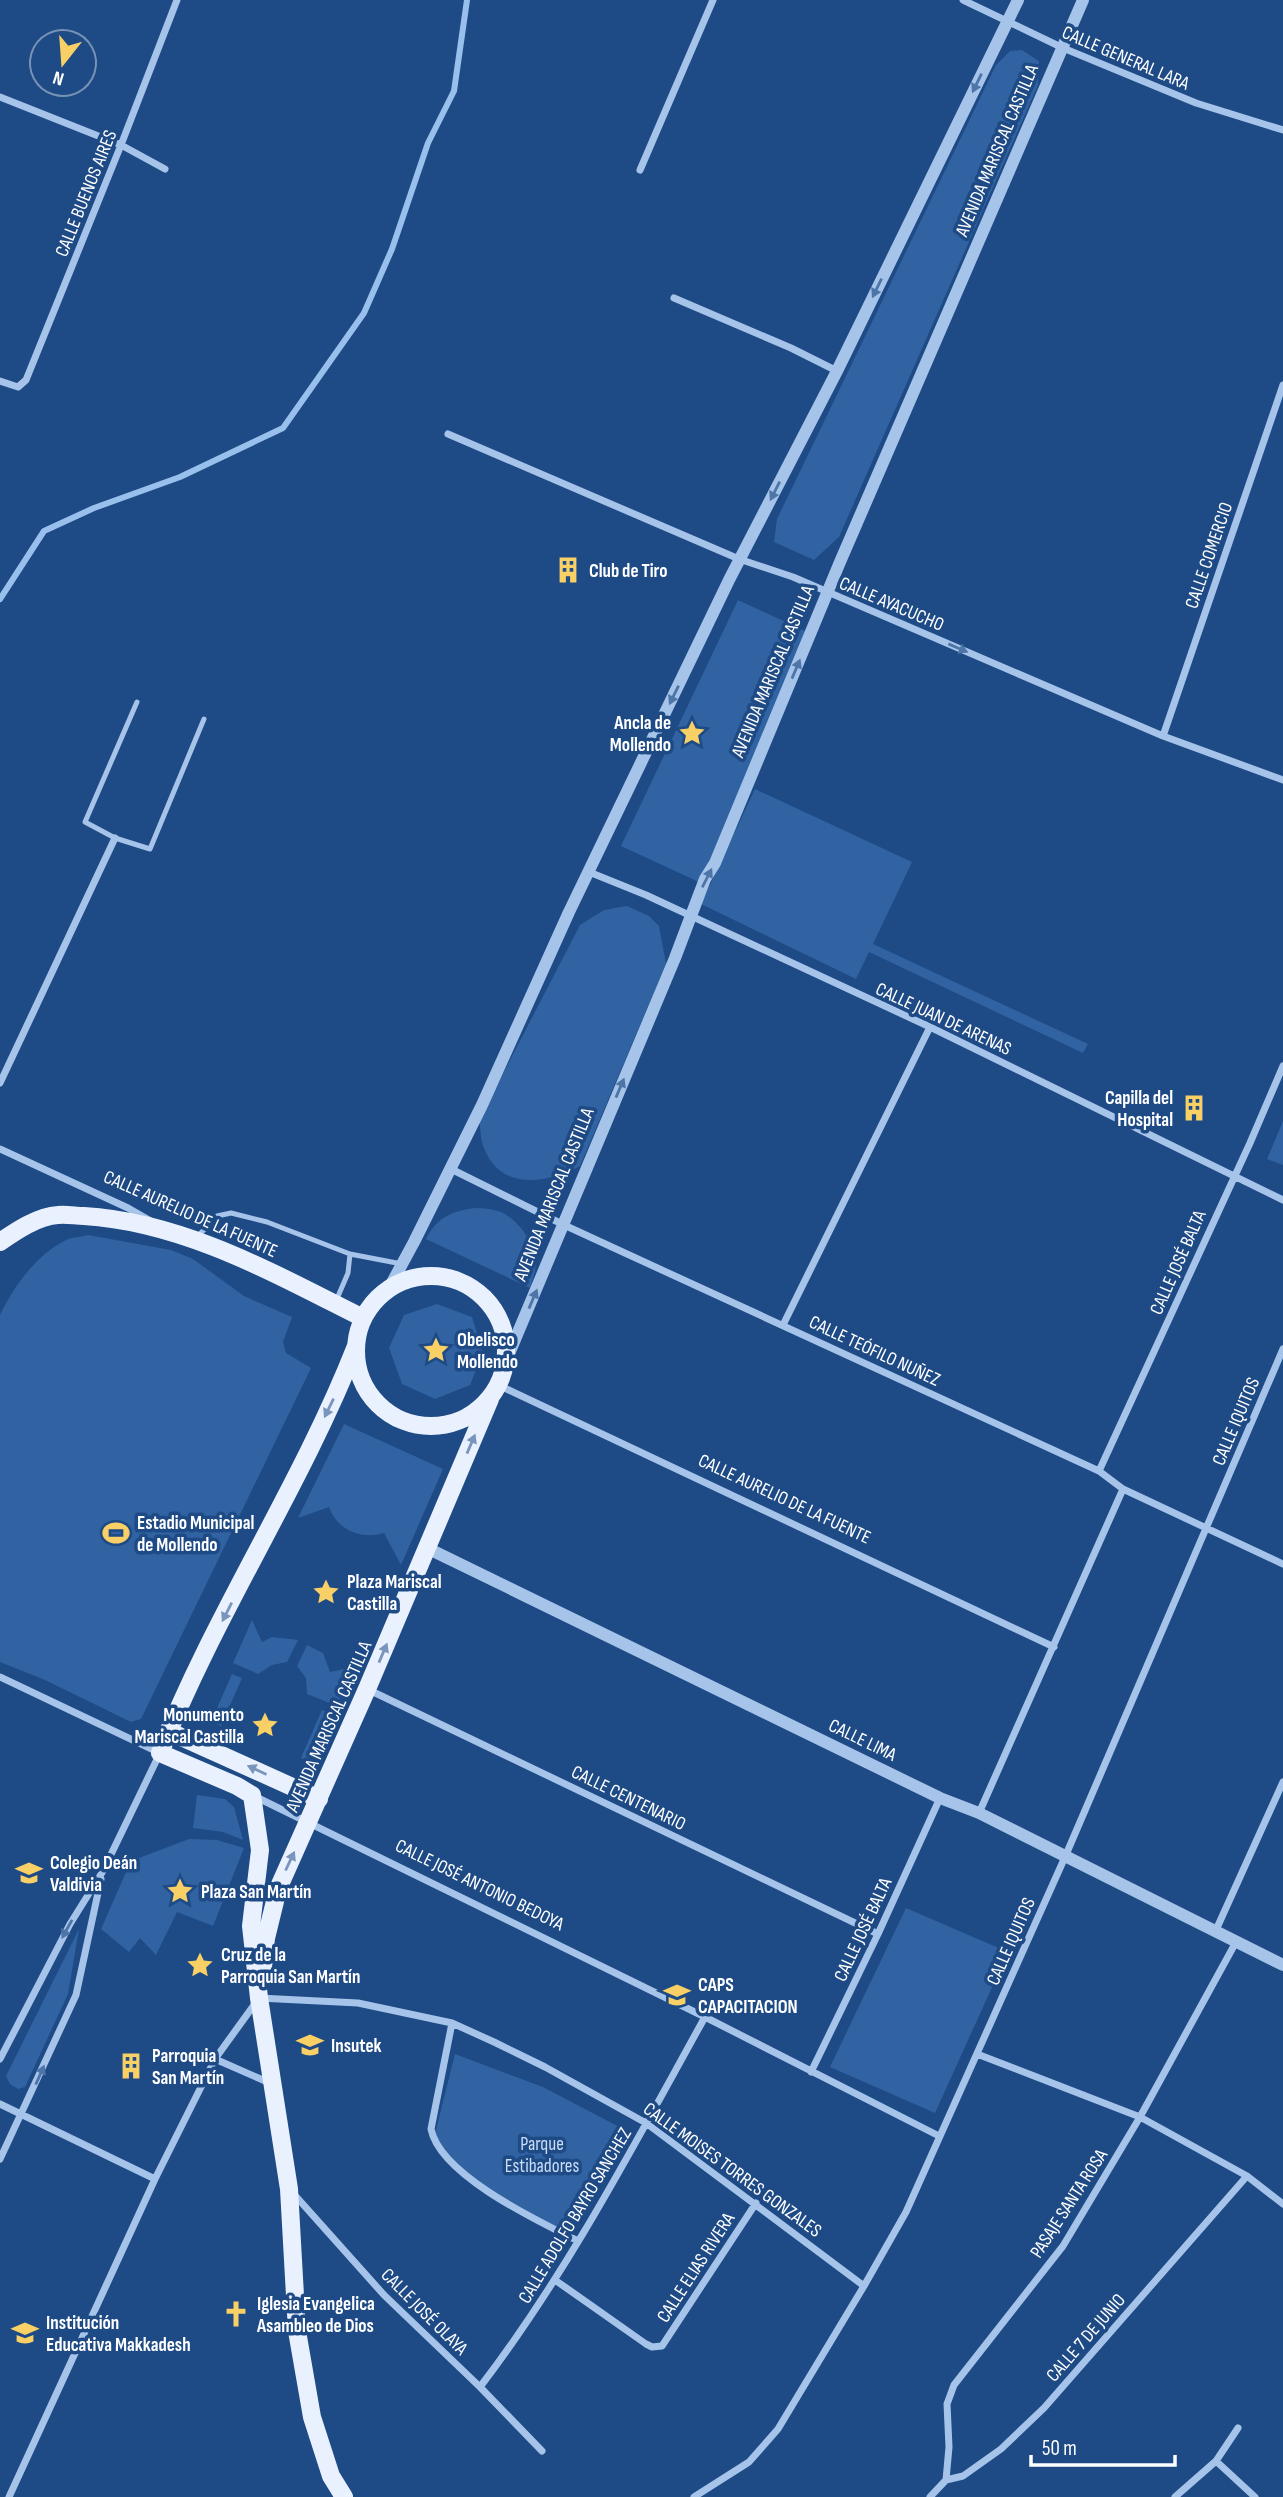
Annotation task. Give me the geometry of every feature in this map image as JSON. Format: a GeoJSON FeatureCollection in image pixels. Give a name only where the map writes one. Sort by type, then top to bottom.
{"type":"FeatureCollection","features":[{"type":"Feature","properties":{"kind":"main road"},"geometry":{"type":"LineString","coordinates":[[0,1242],[19,1228],[55,1215],[111,1218],[162,1228]]}},
{"type":"Feature","properties":{"kind":"main road","name":"CALLE AURELIO DE LA FUENTE"},"geometry":{"type":"LineString","coordinates":[[162,1228],[260,1268],[363,1318]]}},
{"type":"Feature","properties":{"kind":"main road"},"geometry":{"type":"LineString","coordinates":[[160,1753],[190,1684],[343,1379],[363,1318],[376,1299],[388,1290],[415,1278],[431,1276],[453,1279],[474,1289],[493,1308],[507,1343],[506,1362],[494,1392],[459,1420],[440,1425],[419,1425],[402,1420],[385,1409],[362,1381],[356,1346]]}},
{"type":"Feature","properties":{"kind":"main road","name":"AVENIDA MARISCAL CASTILLA"},"geometry":{"type":"LineString","coordinates":[[259,1998],[266,1938],[278,1889],[494,1392]]}},
{"type":"Feature","properties":{"kind":"main road"},"geometry":{"type":"LineString","coordinates":[[168,1731],[319,1799]]}},
{"type":"Feature","properties":{"kind":"main road","name":"CALLE JOSÉ ANTONIO BEDOYA"},"geometry":{"type":"LineString","coordinates":[[160,1753],[237,1786],[251,1796]]}},
{"type":"Feature","properties":{"kind":"main road","name":"AVENIDA MARISCAL CASTILLA"},"geometry":{"type":"LineString","coordinates":[[251,1796],[260,1850],[251,1926],[259,1998]]}},
{"type":"Feature","properties":{"kind":"main road"},"geometry":{"type":"LineString","coordinates":[[259,1998],[289,2189],[297,2332],[312,2417],[331,2476],[344,2497]]}},
{"type":"Feature","properties":{"kind":"street","name":"CALLE BUENOS AIRES"},"geometry":{"type":"LineString","coordinates":[[0,381],[18,387],[26,380],[177,0]]}},
{"type":"Feature","properties":{"kind":"street"},"geometry":{"type":"LineString","coordinates":[[640,170],[713,0]]}},
{"type":"Feature","properties":{"kind":"street","name":"CALLE GENERAL LARA"},"geometry":{"type":"LineString","coordinates":[[963,0],[1063,48],[1196,103],[1283,130]]}},
{"type":"Feature","properties":{"kind":"street"},"geometry":{"type":"LineString","coordinates":[[388,1290],[451,1169],[739,559],[837,371],[1018,0]]}},
{"type":"Feature","properties":{"kind":"street","name":"AVENIDA MARISCAL CASTILLA"},"geometry":{"type":"LineString","coordinates":[[506,1362],[690,917],[1083,0]]}},
{"type":"Feature","properties":{"kind":"street"},"geometry":{"type":"LineString","coordinates":[[0,97],[121,145],[165,169]]}},
{"type":"Feature","properties":{"kind":"street"},"geometry":{"type":"LineString","coordinates":[[674,298],[837,371]]}},
{"type":"Feature","properties":{"kind":"street","name":"CALLE COMERCIO"},"geometry":{"type":"LineString","coordinates":[[1163,736],[1283,385]]}},
{"type":"Feature","properties":{"kind":"street","name":"CALLE AYACUCHO"},"geometry":{"type":"LineString","coordinates":[[448,433],[739,559],[793,576],[1163,736],[1283,780]]}},
{"type":"Feature","properties":{"kind":"street"},"geometry":{"type":"LineString","coordinates":[[0,1083],[115,838]]}},
{"type":"Feature","properties":{"kind":"street","name":"CALLE JUAN DE ARENAS"},"geometry":{"type":"LineString","coordinates":[[589,872],[646,895],[930,1027],[1283,1200]]}},
{"type":"Feature","properties":{"kind":"street"},"geometry":{"type":"LineString","coordinates":[[783,1325],[930,1027]]}},
{"type":"Feature","properties":{"kind":"street","name":"CALLE JOSÉ BALTA"},"geometry":{"type":"LineString","coordinates":[[1099,1471],[1283,1066]]}},
{"type":"Feature","properties":{"kind":"street","name":"CALLE AURELIO DE LA FUENTE"},"geometry":{"type":"LineString","coordinates":[[0,1149],[128,1208],[162,1228]]}},
{"type":"Feature","properties":{"kind":"street","name":"CALLE TEÓFILO NUÑEZ"},"geometry":{"type":"LineString","coordinates":[[451,1169],[564,1225],[1099,1471],[1123,1489],[1283,1564]]}},
{"type":"Feature","properties":{"kind":"street","name":"CALLE IQUITOS"},"geometry":{"type":"LineString","coordinates":[[694,2497],[749,2462],[778,2429],[906,2212],[1065,1857],[1283,1349]]}},
{"type":"Feature","properties":{"kind":"street","name":"CALLE AURELIO DE LA FUENTE"},"geometry":{"type":"LineString","coordinates":[[494,1392],[1054,1647]]}},
{"type":"Feature","properties":{"kind":"street"},"geometry":{"type":"LineString","coordinates":[[979,1813],[1123,1489]]}},
{"type":"Feature","properties":{"kind":"street","name":"CALLE LIMA"},"geometry":{"type":"LineString","coordinates":[[427,1548],[940,1798],[979,1813],[1283,1965]]}},
{"type":"Feature","properties":{"kind":"street","name":"CALLE JOSÉ ANTONIO BEDOYA"},"geometry":{"type":"LineString","coordinates":[[0,1677],[160,1753]]}},
{"type":"Feature","properties":{"kind":"street","name":"CALLE CENTENARIO"},"geometry":{"type":"LineString","coordinates":[[367,1689],[878,1934]]}},
{"type":"Feature","properties":{"kind":"street"},"geometry":{"type":"LineString","coordinates":[[0,2059],[70,1924],[103,1871],[160,1753]]}},
{"type":"Feature","properties":{"kind":"street"},"geometry":{"type":"LineString","coordinates":[[1216,1930],[1283,1782]]}},
{"type":"Feature","properties":{"kind":"street","name":"CALLE JOSÉ ANTONIO BEDOYA"},"geometry":{"type":"LineString","coordinates":[[251,1796],[705,2017],[939,2136]]}},
{"type":"Feature","properties":{"kind":"street","name":"CALLE JOSÉ BALTA"},"geometry":{"type":"LineString","coordinates":[[810,2072],[878,1934],[940,1798]]}},
{"type":"Feature","properties":{"kind":"street"},"geometry":{"type":"LineString","coordinates":[[0,2159],[76,1995],[93,1907],[103,1871]]}},
{"type":"Feature","properties":{"kind":"street","name":"PASAJE SANTA ROSA"},"geometry":{"type":"LineString","coordinates":[[946,2480],[949,2447],[947,2404],[954,2385],[1063,2246],[1140,2117],[1236,1942]]}},
{"type":"Feature","properties":{"kind":"street","name":"AVENIDA MARISCAL CASTILLA"},"geometry":{"type":"LineString","coordinates":[[9,2497],[155,2179],[215,2059],[259,1998]]}},
{"type":"Feature","properties":{"kind":"street","name":"CALLE MOISES TORRES GONZALES"},"geometry":{"type":"LineString","coordinates":[[259,1998],[358,2004],[452,2023],[545,2067],[646,2123],[864,2286]]}},
{"type":"Feature","properties":{"kind":"street","name":"CALLE ADOLFO BAYRO SANCHEZ"},"geometry":{"type":"LineString","coordinates":[[480,2387],[517,2339],[555,2280],[705,2017]]}},
{"type":"Feature","properties":{"kind":"street"},"geometry":{"type":"LineString","coordinates":[[452,2023],[431,2129],[433,2140],[456,2167],[510,2206],[578,2241]]}},
{"type":"Feature","properties":{"kind":"street"},"geometry":{"type":"LineString","coordinates":[[977,2054],[1140,2117],[1247,2176],[1283,2204]]}},
{"type":"Feature","properties":{"kind":"street"},"geometry":{"type":"LineString","coordinates":[[215,2059],[272,2084]]}},
{"type":"Feature","properties":{"kind":"street"},"geometry":{"type":"LineString","coordinates":[[0,2104],[155,2179]]}},
{"type":"Feature","properties":{"kind":"street","name":"CALLE 7 DE JUNIO"},"geometry":{"type":"LineString","coordinates":[[930,2497],[946,2480],[964,2476],[980,2466],[1045,2408],[1247,2176]]}},
{"type":"Feature","properties":{"kind":"street","name":"CALLE JOSÉ OLAYA"},"geometry":{"type":"LineString","coordinates":[[289,2189],[384,2295],[542,2451]]}},
{"type":"Feature","properties":{"kind":"street","name":"CALLE ELIAS RIVERA"},"geometry":{"type":"LineString","coordinates":[[555,2280],[646,2344],[652,2347],[662,2346],[755,2203]]}},
{"type":"Feature","properties":{"kind":"street"},"geometry":{"type":"LineString","coordinates":[[1175,2497],[1216,2461],[1238,2428]]}},
{"type":"Feature","properties":{"kind":"street"},"geometry":{"type":"LineString","coordinates":[[1216,2461],[1255,2497]]}},
{"type":"Feature","properties":{"kind":"lane"},"geometry":{"type":"LineString","coordinates":[[137,702],[85,822],[115,838],[150,849],[204,719]]}},
{"type":"Feature","properties":{"kind":"lane"},"geometry":{"type":"LineString","coordinates":[[194,1241],[216,1216],[231,1213],[267,1222],[350,1254],[402,1264]]}},
{"type":"Feature","properties":{"kind":"lane"},"geometry":{"type":"LineString","coordinates":[[335,1304],[348,1273],[350,1254]]}},
{"type":"Feature","properties":{"kind":"green space"},"geometry":{"type":"Polygon","coordinates":[[[1022,50],[1039,61],[1038,85],[839,537],[814,560],[774,542],[777,519],[996,65],[1010,51],[1022,50]]]}},
{"type":"Feature","properties":{"kind":"green space"},"geometry":{"type":"Polygon","coordinates":[[[738,600],[805,631],[701,883],[621,846],[738,600]]]}},
{"type":"Feature","properties":{"kind":"green space"},"geometry":{"type":"Polygon","coordinates":[[[755,789],[912,862],[873,944],[1088,1044],[1083,1053],[869,952],[856,979],[701,904],[755,789]]]}},
{"type":"Feature","properties":{"kind":"green space"},"geometry":{"type":"Polygon","coordinates":[[[627,906],[649,916],[659,926],[666,964],[580,1166],[539,1180],[513,1177],[491,1162],[483,1145],[479,1120],[580,925],[604,910],[627,906]]]}},
{"type":"Feature","properties":{"kind":"green space"},"geometry":{"type":"Polygon","coordinates":[[[1283,1121],[1283,1165],[1267,1159],[1283,1121]]]}},
{"type":"Feature","properties":{"kind":"green space"},"geometry":{"type":"Polygon","coordinates":[[[476,1208],[504,1214],[526,1235],[536,1260],[530,1288],[426,1239],[435,1225],[446,1216],[476,1208]]]}},
{"type":"Feature","properties":{"kind":"green space","name":"Estadio Municipal de Mollendo"},"geometry":{"type":"Polygon","coordinates":[[[88,1235],[171,1250],[193,1259],[244,1296],[292,1317],[283,1342],[286,1353],[311,1368],[141,1719],[131,1722],[45,1680],[0,1662],[0,1315],[19,1282],[45,1254],[66,1240],[88,1235]]]}},
{"type":"Feature","properties":{"kind":"green space"},"geometry":{"type":"Polygon","coordinates":[[[437,1304],[472,1317],[483,1353],[470,1385],[435,1399],[402,1384],[389,1348],[404,1315],[437,1304]]]}},
{"type":"Feature","properties":{"kind":"green space"},"geometry":{"type":"Polygon","coordinates":[[[344,1424],[443,1469],[401,1565],[384,1533],[367,1535],[351,1531],[338,1522],[329,1507],[298,1518],[344,1424]]]}},
{"type":"Feature","properties":{"kind":"green space"},"geometry":{"type":"Polygon","coordinates":[[[252,1620],[262,1642],[272,1637],[298,1640],[287,1662],[272,1665],[258,1674],[233,1663],[252,1620]]]}},
{"type":"Feature","properties":{"kind":"green space"},"geometry":{"type":"Polygon","coordinates":[[[307,1645],[323,1653],[330,1672],[353,1667],[337,1706],[307,1694],[306,1678],[297,1666],[307,1645]]]}},
{"type":"Feature","properties":{"kind":"green space"},"geometry":{"type":"Polygon","coordinates":[[[232,1674],[242,1678],[221,1726],[211,1722],[232,1674]]]}},
{"type":"Feature","properties":{"kind":"green space"},"geometry":{"type":"Polygon","coordinates":[[[322,1710],[333,1714],[312,1762],[301,1758],[322,1710]]]}},
{"type":"Feature","properties":{"kind":"green space"},"geometry":{"type":"Polygon","coordinates":[[[197,1795],[225,1799],[234,1807],[243,1840],[223,1832],[193,1828],[197,1795]]]}},
{"type":"Feature","properties":{"kind":"green space"},"geometry":{"type":"Polygon","coordinates":[[[189,1839],[217,1840],[244,1848],[213,1926],[177,1912],[156,1955],[140,1938],[129,1952],[101,1929],[131,1861],[189,1839]]]}},
{"type":"Feature","properties":{"kind":"green space"},"geometry":{"type":"Polygon","coordinates":[[[906,1908],[1008,1952],[935,2113],[830,2067],[906,1908]]]}},
{"type":"Feature","properties":{"kind":"green space"},"geometry":{"type":"Polygon","coordinates":[[[79,1929],[68,1994],[25,2087],[18,2089],[10,2084],[6,2076],[79,1929]]]}},
{"type":"Feature","properties":{"kind":"green space","name":"Parque Estibadores"},"geometry":{"type":"Polygon","coordinates":[[[455,2054],[543,2087],[627,2131],[564,2237],[477,2183],[434,2138],[455,2054]]]}},
{"type":"Feature","properties":{"kind":"waterway"},"geometry":{"type":"LineString","coordinates":[[0,599],[44,531],[94,508],[180,477],[283,428],[364,313],[392,249],[428,143],[454,91],[467,0]]}},
{"type":"Feature","properties":{"kind":"place","name":"Club de Tiro"},"geometry":{"type":"Point","coordinates":[568,570]}},
{"type":"Feature","properties":{"kind":"place","name":"Ancla de Mollendo"},"geometry":{"type":"Point","coordinates":[692,733]}},
{"type":"Feature","properties":{"kind":"place","name":"Capilla del Hospital"},"geometry":{"type":"Point","coordinates":[1194,1108]}},
{"type":"Feature","properties":{"kind":"place","name":"Obelisco Mollendo"},"geometry":{"type":"Point","coordinates":[436,1350]}},
{"type":"Feature","properties":{"kind":"place","name":"Estadio Municipal de Mollendo"},"geometry":{"type":"Point","coordinates":[116,1533]}},
{"type":"Feature","properties":{"kind":"place","name":"Plaza Mariscal Castilla"},"geometry":{"type":"Point","coordinates":[326,1592]}},
{"type":"Feature","properties":{"kind":"place","name":"Monumento Mariscal Castilla"},"geometry":{"type":"Point","coordinates":[265,1725]}},
{"type":"Feature","properties":{"kind":"place","name":"Colegio Deán Valdivia"},"geometry":{"type":"Point","coordinates":[29,1873]}},
{"type":"Feature","properties":{"kind":"place","name":"Plaza San Martín"},"geometry":{"type":"Point","coordinates":[180,1891]}},
{"type":"Feature","properties":{"kind":"place","name":"Cruz de la Parroquia San Martín"},"geometry":{"type":"Point","coordinates":[200,1965]}},
{"type":"Feature","properties":{"kind":"place","name":"CAPS CAPACITACION"},"geometry":{"type":"Point","coordinates":[677,1995]}},
{"type":"Feature","properties":{"kind":"place","name":"Insutek"},"geometry":{"type":"Point","coordinates":[310,2045]}},
{"type":"Feature","properties":{"kind":"place","name":"Parroquia San Martín"},"geometry":{"type":"Point","coordinates":[131,2066]}},
{"type":"Feature","properties":{"kind":"place","name":"Iglesia Evangelica Asambleo de Dios"},"geometry":{"type":"Point","coordinates":[236,2314]}},
{"type":"Feature","properties":{"kind":"place","name":"Institución Educativa Makkadesh"},"geometry":{"type":"Point","coordinates":[25,2333]}}]}
